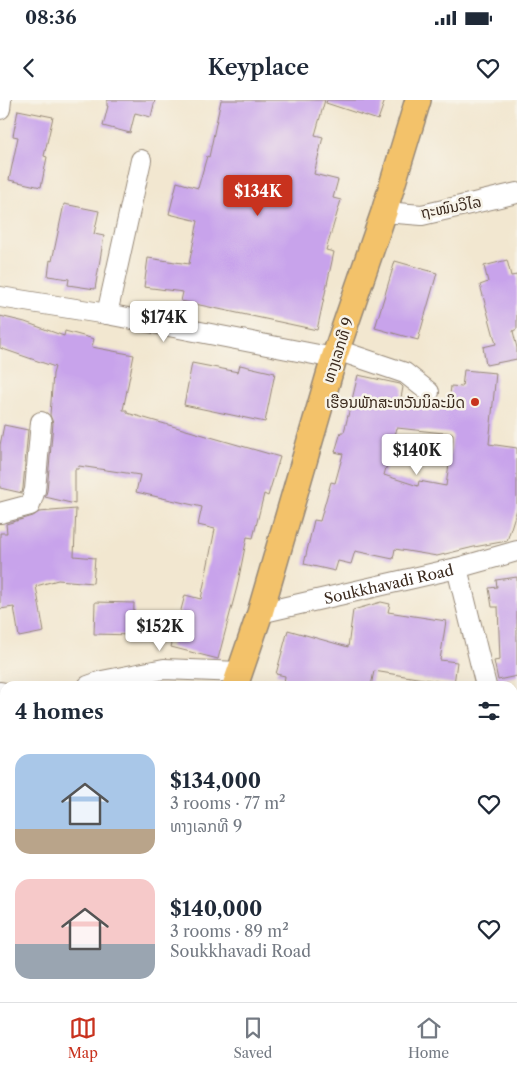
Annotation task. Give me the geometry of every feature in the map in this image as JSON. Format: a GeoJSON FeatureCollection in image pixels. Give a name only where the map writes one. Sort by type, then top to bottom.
{"type":"FeatureCollection","features":[{"type":"Feature","properties":{"kind":"main road","name":"ທາງເລກທີ 9"},"geometry":{"type":"LineString","coordinates":[[238,679],[260,613],[336,354],[384,212],[418,100]]}},
{"type":"Feature","properties":{"kind":"street"},"geometry":{"type":"LineString","coordinates":[[0,109],[1,100]]}},
{"type":"Feature","properties":{"kind":"street"},"geometry":{"type":"LineString","coordinates":[[107,314],[141,160]]}},
{"type":"Feature","properties":{"kind":"street","name":"ຖະໜົນວິໄລ"},"geometry":{"type":"LineString","coordinates":[[384,212],[422,215],[517,193]]}},
{"type":"Feature","properties":{"kind":"street"},"geometry":{"type":"LineString","coordinates":[[0,297],[336,354],[405,373],[429,392]]}},
{"type":"Feature","properties":{"kind":"street"},"geometry":{"type":"LineString","coordinates":[[0,513],[30,504],[35,490],[41,422]]}},
{"type":"Feature","properties":{"kind":"street","name":"Soukkhavadi Road"},"geometry":{"type":"LineString","coordinates":[[260,613],[457,568],[517,551]]}},
{"type":"Feature","properties":{"kind":"street"},"geometry":{"type":"LineString","coordinates":[[457,568],[485,681]]}},
{"type":"Feature","properties":{"kind":"street"},"geometry":{"type":"LineString","coordinates":[[102,681],[164,669],[238,679]]}},
{"type":"Feature","properties":{"kind":"building"},"geometry":{"type":"Polygon","coordinates":[[[107,100],[155,100],[151,117],[135,113],[130,133],[103,126],[108,106],[107,100]]]}},
{"type":"Feature","properties":{"kind":"building"},"geometry":{"type":"Polygon","coordinates":[[[221,100],[325,100],[315,135],[323,137],[314,174],[338,180],[333,198],[341,200],[326,250],[334,252],[317,330],[181,301],[183,292],[144,287],[148,258],[189,264],[198,221],[169,214],[177,182],[198,188],[207,156],[209,157],[221,100]]]}},
{"type":"Feature","properties":{"kind":"building"},"geometry":{"type":"Polygon","coordinates":[[[327,100],[385,100],[378,120],[326,103],[327,100]]]}},
{"type":"Feature","properties":{"kind":"building"},"geometry":{"type":"Polygon","coordinates":[[[18,110],[53,117],[44,156],[47,157],[41,187],[9,180],[18,137],[13,136],[18,110]]]}},
{"type":"Feature","properties":{"kind":"building"},"geometry":{"type":"Polygon","coordinates":[[[64,204],[99,211],[94,234],[104,236],[95,289],[68,285],[69,279],[48,276],[50,260],[52,261],[64,204]]]}},
{"type":"Feature","properties":{"kind":"building"},"geometry":{"type":"Polygon","coordinates":[[[507,260],[511,276],[517,275],[517,329],[513,331],[517,348],[517,359],[486,365],[483,347],[496,344],[480,285],[488,282],[484,266],[507,260]]]}},
{"type":"Feature","properties":{"kind":"building"},"geometry":{"type":"Polygon","coordinates":[[[395,261],[437,273],[418,340],[375,328],[395,261]]]}},
{"type":"Feature","properties":{"kind":"building"},"geometry":{"type":"Polygon","coordinates":[[[0,316],[25,322],[64,336],[65,331],[94,339],[92,347],[134,355],[123,410],[127,410],[127,413],[280,457],[268,496],[264,494],[253,538],[247,537],[237,587],[218,659],[171,647],[185,595],[201,599],[215,529],[198,525],[202,507],[136,492],[140,475],[79,466],[78,469],[75,469],[75,504],[45,497],[53,423],[50,415],[55,367],[0,348],[0,316]]]}},
{"type":"Feature","properties":{"kind":"building"},"geometry":{"type":"Polygon","coordinates":[[[192,363],[238,372],[240,365],[275,373],[265,422],[184,405],[192,363]]]}},
{"type":"Feature","properties":{"kind":"building"},"geometry":{"type":"Polygon","coordinates":[[[464,370],[496,373],[489,444],[517,448],[517,509],[507,541],[437,556],[395,549],[393,559],[355,551],[351,564],[338,561],[335,571],[304,564],[314,520],[320,521],[331,482],[335,483],[343,454],[335,452],[341,432],[344,432],[358,375],[400,384],[403,387],[401,398],[420,400],[428,404],[436,402],[449,403],[451,386],[462,387],[464,370]],[[397,428],[384,475],[418,486],[419,481],[446,486],[453,434],[397,428]]]}},
{"type":"Feature","properties":{"kind":"building"},"geometry":{"type":"Polygon","coordinates":[[[4,425],[28,430],[22,493],[0,488],[0,445],[4,425]]]}},
{"type":"Feature","properties":{"kind":"building"},"geometry":{"type":"Polygon","coordinates":[[[76,509],[74,556],[95,558],[93,583],[58,580],[36,586],[44,632],[19,637],[14,607],[0,609],[0,533],[7,533],[6,524],[33,516],[39,512],[76,509]]]}},
{"type":"Feature","properties":{"kind":"building"},"geometry":{"type":"Polygon","coordinates":[[[517,577],[517,676],[498,680],[494,661],[500,660],[498,607],[492,607],[489,588],[497,587],[496,580],[517,577]]]}},
{"type":"Feature","properties":{"kind":"building"},"geometry":{"type":"Polygon","coordinates":[[[95,602],[134,603],[133,635],[94,634],[95,602]]]}},
{"type":"Feature","properties":{"kind":"building"},"geometry":{"type":"Polygon","coordinates":[[[381,602],[390,604],[388,612],[446,621],[440,660],[457,662],[454,681],[436,681],[374,671],[372,681],[284,681],[285,676],[276,674],[288,630],[348,647],[353,610],[381,602]]]}},
{"type":"Feature","properties":{"kind":"place","name":"ເຮືອນພັກສະຫວັນນິລະມິດ"},"geometry":{"type":"Point","coordinates":[475,402]}}]}
